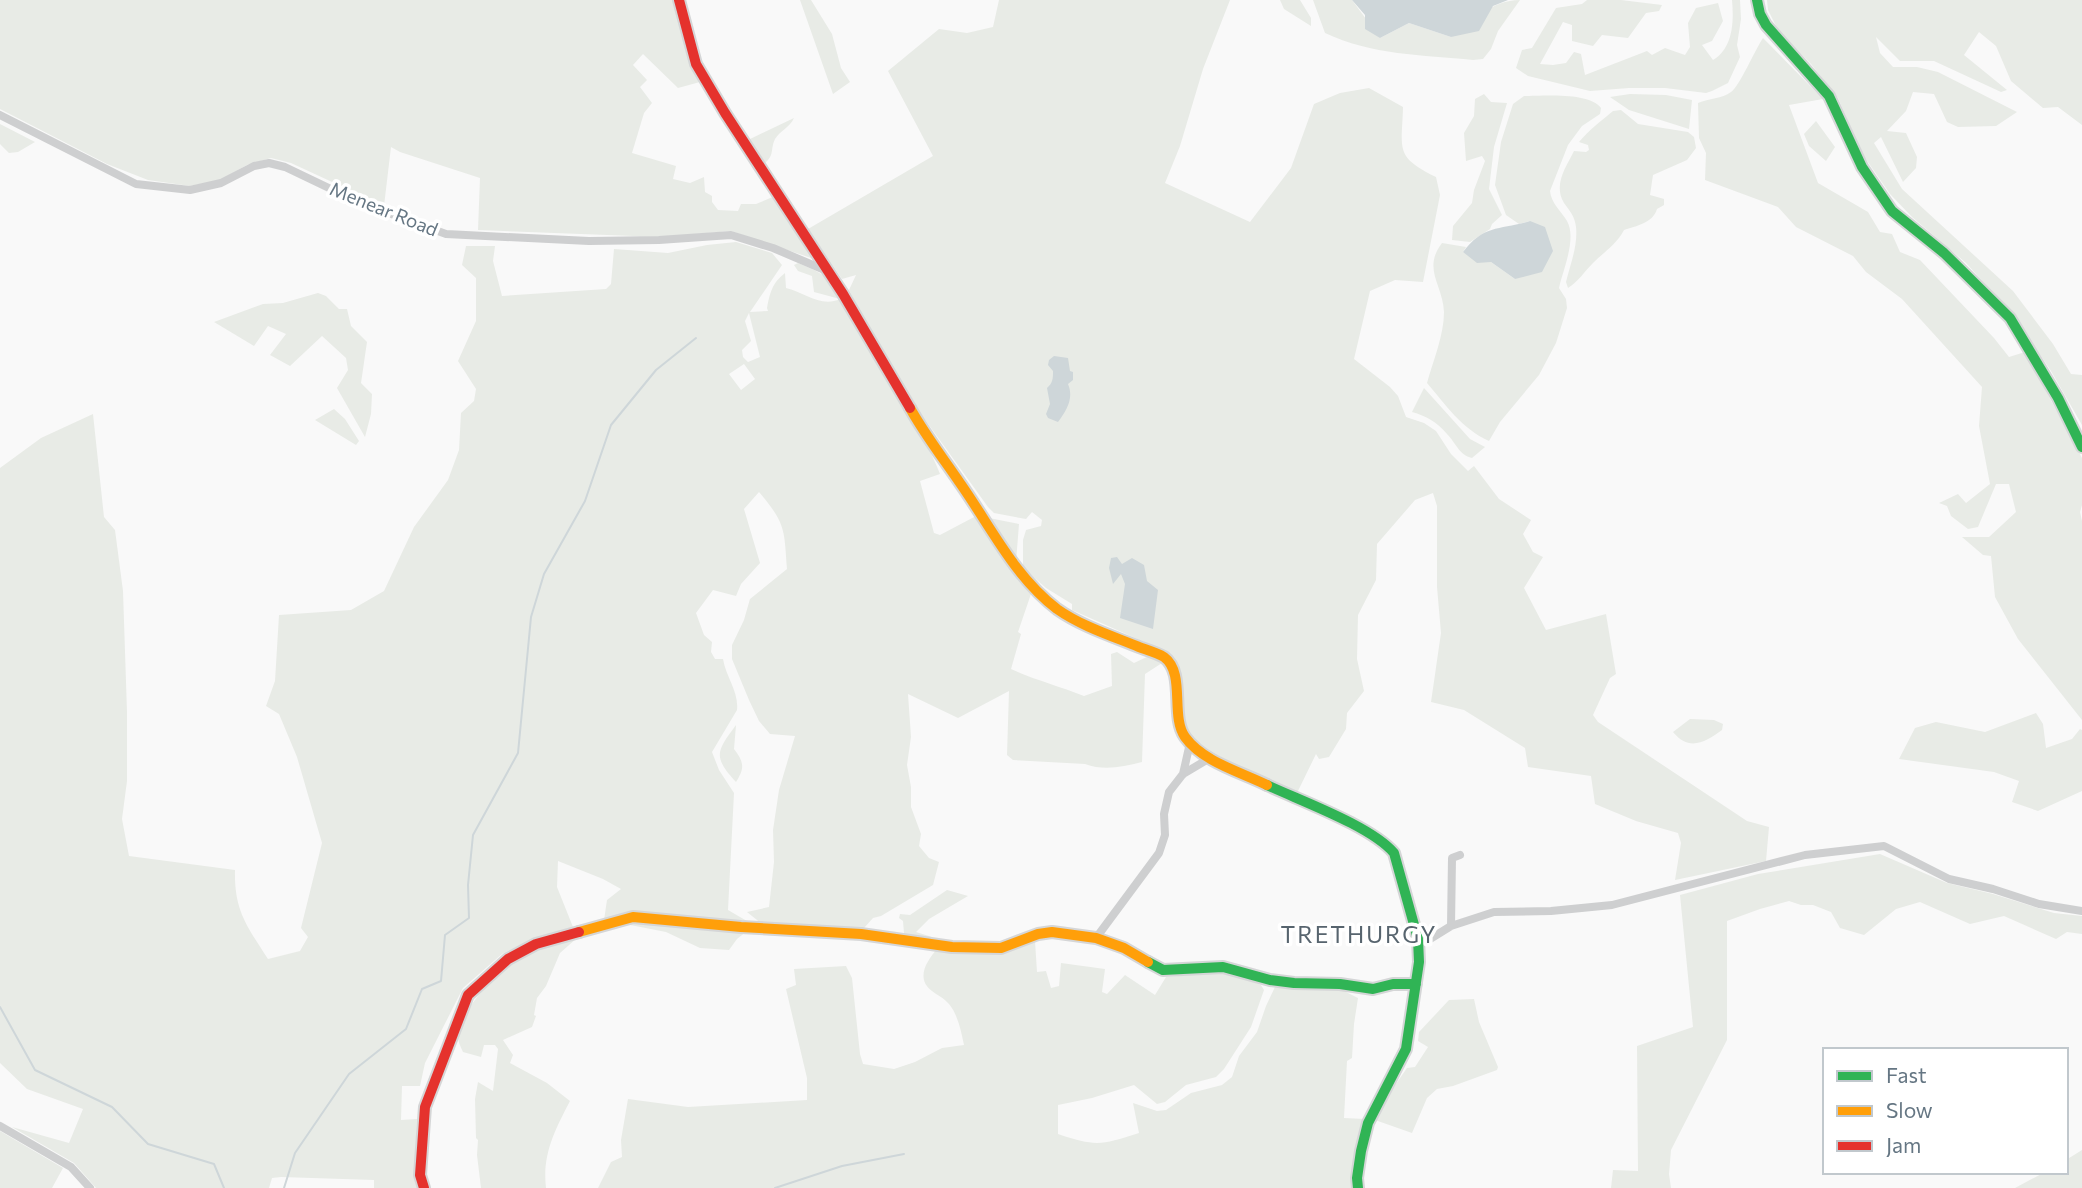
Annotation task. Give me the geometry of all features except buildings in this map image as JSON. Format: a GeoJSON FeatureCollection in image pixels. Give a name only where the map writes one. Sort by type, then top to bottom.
{"type":"FeatureCollection","features":[{"type":"Feature","properties":{"kind":"street"},"geometry":{"type":"LineString","coordinates":[[679,0],[696,64],[725,113],[830,272],[927,438],[1018,571],[1037,591],[1069,616],[1155,653],[1171,664],[1176,678],[1179,722],[1183,734],[1210,758],[1364,830],[1388,846],[1397,864],[1418,939],[1416,984],[1406,1049],[1368,1123],[1361,1151],[1358,1188]]}},
{"type":"Feature","properties":{"kind":"street"},"geometry":{"type":"LineString","coordinates":[[1756,0],[1766,25],[1829,96],[1862,167],[1892,211],[1944,253],[2010,318],[2058,398],[2082,447]]}},
{"type":"Feature","properties":{"kind":"street","name":"Menear Road"},"geometry":{"type":"LineString","coordinates":[[0,115],[136,184],[190,190],[221,183],[254,166],[269,163],[285,167],[356,201],[446,234],[589,241],[731,235],[773,248],[830,272]]}},
{"type":"Feature","properties":{"kind":"street"},"geometry":{"type":"LineString","coordinates":[[1096,938],[1159,853],[1165,835],[1164,814],[1170,792],[1183,774],[1190,743]]}},
{"type":"Feature","properties":{"kind":"street"},"geometry":{"type":"LineString","coordinates":[[1183,774],[1210,758]]}},
{"type":"Feature","properties":{"kind":"street"},"geometry":{"type":"LineString","coordinates":[[1418,939],[1430,939],[1451,926],[1494,912],[1551,911],[1628,902],[1678,886],[1805,855],[1884,846],[1949,879],[1993,889],[2039,904],[2082,911]]}},
{"type":"Feature","properties":{"kind":"street"},"geometry":{"type":"LineString","coordinates":[[1451,926],[1451,858],[1460,855]]}},
{"type":"Feature","properties":{"kind":"street"},"geometry":{"type":"LineString","coordinates":[[424,1188],[420,1175],[425,1107],[468,995],[508,959],[536,944],[632,917],[861,934],[952,947],[1001,947],[1052,932],[1096,938],[1124,948],[1163,970],[1223,967],[1275,981],[1308,985],[1340,984],[1373,989],[1394,984],[1416,984]]}},
{"type":"Feature","properties":{"kind":"street"},"geometry":{"type":"LineString","coordinates":[[0,1126],[71,1167],[90,1188]]}},
{"type":"Feature","properties":{"kind":"shaded area"},"geometry":{"type":"Polygon","coordinates":[[[0,0],[676,0],[692,65],[700,82],[678,88],[643,54],[633,65],[647,80],[640,87],[652,103],[644,113],[632,153],[676,166],[673,179],[690,183],[704,177],[705,192],[712,196],[712,202],[718,210],[738,211],[741,204],[756,204],[775,196],[817,260],[731,231],[660,237],[478,230],[480,178],[391,147],[384,206],[291,163],[271,158],[247,165],[220,180],[190,186],[148,180],[107,164],[0,109],[0,0]]]}},
{"type":"Feature","properties":{"kind":"shaded area"},"geometry":{"type":"Polygon","coordinates":[[[800,0],[811,0],[832,34],[841,68],[850,82],[833,94],[800,0]]]}},
{"type":"Feature","properties":{"kind":"shaded area"},"geometry":{"type":"Polygon","coordinates":[[[999,0],[1230,0],[1203,69],[1180,146],[1165,183],[1250,222],[1291,168],[1314,104],[1340,93],[1369,88],[1403,107],[1403,150],[1413,163],[1436,177],[1440,195],[1423,282],[1395,280],[1370,291],[1354,359],[1390,387],[1398,396],[1406,417],[1424,423],[1436,431],[1451,454],[1468,471],[1474,466],[1499,499],[1531,520],[1523,534],[1533,552],[1543,557],[1524,588],[1546,630],[1606,614],[1616,674],[1610,678],[1593,715],[1598,722],[1747,821],[1769,827],[1766,861],[1675,880],[1681,843],[1678,833],[1636,821],[1595,804],[1591,776],[1528,767],[1525,748],[1464,710],[1431,702],[1441,633],[1437,587],[1437,506],[1433,493],[1415,500],[1377,544],[1376,580],[1358,615],[1357,659],[1364,691],[1347,713],[1346,729],[1329,757],[1319,759],[1316,754],[1297,793],[1225,759],[1192,736],[1185,722],[1180,671],[1171,654],[1072,610],[1072,604],[1046,588],[1023,568],[1023,540],[1026,530],[1041,526],[1042,520],[1032,512],[1026,519],[994,513],[988,507],[895,378],[849,290],[856,275],[842,279],[808,229],[933,156],[888,71],[939,29],[967,33],[993,27],[999,0]]]}},
{"type":"Feature","properties":{"kind":"shaded area"},"geometry":{"type":"Polygon","coordinates":[[[1280,0],[1300,0],[1311,18],[1311,26],[1284,9],[1280,0]]]}},
{"type":"Feature","properties":{"kind":"shaded area"},"geometry":{"type":"Polygon","coordinates":[[[1313,0],[1352,0],[1380,38],[1409,23],[1451,37],[1491,7],[1520,0],[1498,31],[1491,49],[1483,59],[1473,60],[1398,53],[1343,40],[1325,33],[1313,0]]]}},
{"type":"Feature","properties":{"kind":"shaded area"},"geometry":{"type":"Polygon","coordinates":[[[1352,0],[1508,0],[1493,6],[1479,31],[1451,37],[1409,23],[1380,38],[1365,29],[1365,15],[1352,0]]]}},
{"type":"Feature","properties":{"kind":"shaded area"},"geometry":{"type":"Polygon","coordinates":[[[1587,0],[1621,0],[1662,5],[1659,11],[1646,13],[1628,38],[1602,35],[1593,46],[1572,41],[1572,25],[1563,22],[1540,64],[1566,63],[1574,52],[1581,54],[1585,75],[1647,51],[1652,55],[1665,48],[1685,55],[1690,47],[1688,23],[1696,8],[1718,3],[1723,21],[1712,41],[1702,45],[1713,60],[1725,49],[1731,34],[1732,0],[1740,0],[1741,19],[1737,45],[1740,57],[1728,83],[1706,93],[1665,88],[1590,91],[1528,76],[1516,68],[1522,50],[1532,48],[1556,8],[1582,4],[1587,0]]]}},
{"type":"Feature","properties":{"kind":"shaded area"},"geometry":{"type":"Polygon","coordinates":[[[1767,0],[2082,0],[2082,125],[2058,107],[2043,108],[2011,81],[1996,46],[1979,32],[1964,55],[2007,90],[2001,92],[1934,61],[1900,61],[1876,37],[1880,53],[1893,67],[1917,67],[1938,72],[2017,112],[1996,126],[1958,127],[1947,122],[1934,94],[1913,92],[1906,111],[1887,131],[1906,133],[1917,157],[1916,168],[1903,182],[1881,137],[1874,143],[1902,189],[2013,291],[2053,344],[2071,374],[2082,375],[2082,425],[2051,371],[2014,316],[1966,263],[1912,217],[1890,194],[1863,155],[1838,98],[1811,64],[1779,32],[1768,10],[1767,0]]]}},
{"type":"Feature","properties":{"kind":"shaded area"},"geometry":{"type":"Polygon","coordinates":[[[1763,38],[1823,99],[1789,105],[1818,183],[1868,212],[1880,232],[1892,234],[1900,252],[1920,260],[2009,357],[2025,352],[2082,458],[2082,720],[2018,639],[1995,597],[1991,556],[1983,555],[1962,537],[1989,537],[2016,512],[2009,484],[1996,484],[1978,527],[1968,529],[1951,516],[1947,506],[1939,503],[1958,494],[1966,503],[1990,484],[1979,426],[1982,387],[1902,299],[1866,272],[1853,256],[1796,227],[1778,207],[1705,180],[1706,153],[1699,138],[1698,103],[1724,96],[1734,89],[1763,38]]]}},
{"type":"Feature","properties":{"kind":"shaded area"},"geometry":{"type":"Polygon","coordinates":[[[1484,94],[1491,102],[1507,103],[1494,147],[1489,189],[1502,215],[1490,229],[1470,242],[1452,240],[1453,226],[1472,203],[1485,161],[1482,156],[1466,161],[1464,133],[1474,116],[1475,99],[1484,94]]]}},
{"type":"Feature","properties":{"kind":"shaded area"},"geometry":{"type":"Polygon","coordinates":[[[1630,94],[1666,95],[1692,100],[1689,129],[1629,110],[1610,97],[1630,94]]]}},
{"type":"Feature","properties":{"kind":"shaded area"},"geometry":{"type":"Polygon","coordinates":[[[1524,96],[1576,97],[1587,99],[1601,108],[1600,114],[1582,126],[1568,145],[1550,191],[1554,203],[1567,221],[1571,236],[1559,288],[1566,299],[1567,308],[1556,343],[1539,375],[1500,422],[1489,441],[1462,423],[1427,383],[1444,321],[1443,302],[1435,277],[1434,261],[1442,243],[1466,247],[1463,252],[1491,262],[1515,279],[1530,221],[1519,224],[1506,215],[1495,185],[1501,142],[1513,104],[1524,96]]]}},
{"type":"Feature","properties":{"kind":"shaded area"},"geometry":{"type":"Polygon","coordinates":[[[1621,110],[1638,124],[1688,132],[1694,137],[1696,148],[1687,160],[1653,175],[1650,195],[1664,199],[1664,205],[1657,209],[1648,221],[1624,230],[1614,244],[1568,288],[1566,282],[1575,248],[1576,227],[1561,196],[1562,176],[1574,151],[1589,150],[1588,145],[1579,142],[1613,111],[1621,110]]]}},
{"type":"Feature","properties":{"kind":"shaded area"},"geometry":{"type":"Polygon","coordinates":[[[794,118],[775,139],[771,155],[764,164],[748,140],[794,118]]]}},
{"type":"Feature","properties":{"kind":"shaded area"},"geometry":{"type":"Polygon","coordinates":[[[1816,121],[1835,147],[1826,161],[1809,146],[1804,134],[1816,121]]]}},
{"type":"Feature","properties":{"kind":"shaded area"},"geometry":{"type":"Polygon","coordinates":[[[0,124],[35,142],[18,152],[9,153],[0,144],[0,124]]]}},
{"type":"Feature","properties":{"kind":"shaded area"},"geometry":{"type":"Polygon","coordinates":[[[1530,221],[1545,227],[1553,251],[1542,272],[1515,279],[1491,262],[1477,263],[1463,252],[1486,232],[1530,221]]]}},
{"type":"Feature","properties":{"kind":"shaded area"},"geometry":{"type":"Polygon","coordinates":[[[736,242],[772,253],[782,265],[750,312],[768,311],[772,289],[785,273],[786,288],[819,301],[840,299],[814,292],[812,276],[798,271],[794,265],[798,263],[823,275],[836,288],[876,361],[919,430],[940,474],[920,481],[934,533],[940,535],[976,516],[1013,571],[1032,591],[1018,632],[1021,634],[1011,669],[1084,696],[1112,686],[1111,654],[1117,652],[1134,663],[1151,655],[1162,663],[1145,674],[1142,762],[1106,768],[1085,764],[1013,760],[1007,755],[1009,691],[958,718],[908,694],[911,737],[907,765],[911,807],[921,834],[919,846],[929,858],[939,862],[933,885],[881,916],[873,918],[864,928],[762,924],[747,912],[769,907],[774,862],[773,830],[779,790],[795,736],[770,734],[759,721],[732,659],[732,645],[750,599],[787,569],[782,528],[759,492],[744,509],[760,563],[741,584],[736,596],[713,590],[696,613],[704,635],[712,642],[711,652],[715,659],[723,659],[736,697],[737,710],[712,752],[719,770],[734,793],[728,910],[752,924],[690,916],[682,919],[604,920],[607,900],[621,889],[558,861],[557,887],[573,927],[535,938],[502,954],[463,988],[425,1063],[420,1086],[402,1086],[401,1120],[417,1119],[414,1177],[418,1188],[374,1188],[374,1180],[281,1177],[272,1178],[269,1188],[96,1188],[74,1163],[12,1127],[69,1143],[83,1109],[27,1089],[0,1063],[0,468],[41,438],[93,414],[104,517],[115,530],[123,591],[127,781],[122,819],[129,856],[235,870],[237,897],[243,918],[268,959],[300,951],[308,937],[301,928],[322,843],[297,757],[279,714],[266,706],[275,681],[279,615],[351,610],[384,591],[414,527],[448,480],[459,450],[461,413],[474,401],[476,389],[458,361],[476,321],[476,278],[462,265],[466,246],[495,246],[493,261],[502,296],[606,289],[611,284],[614,249],[668,253],[736,242]],[[749,313],[745,321],[751,341],[742,350],[743,357],[748,362],[760,357],[749,313]],[[744,364],[729,374],[741,390],[755,379],[744,364]]]}},
{"type":"Feature","properties":{"kind":"shaded area"},"geometry":{"type":"Polygon","coordinates":[[[318,293],[326,296],[339,309],[347,309],[351,326],[367,342],[361,383],[372,394],[371,414],[365,437],[337,388],[348,370],[346,358],[322,336],[290,366],[270,355],[286,334],[268,326],[254,346],[214,322],[263,304],[283,303],[318,293]]]}},
{"type":"Feature","properties":{"kind":"shaded area"},"geometry":{"type":"Polygon","coordinates":[[[1054,356],[1068,358],[1070,371],[1073,372],[1073,380],[1068,384],[1069,404],[1058,422],[1048,418],[1046,414],[1050,404],[1047,388],[1053,376],[1048,365],[1054,356]]]}},
{"type":"Feature","properties":{"kind":"shaded area"},"geometry":{"type":"Polygon","coordinates":[[[1424,388],[1470,439],[1485,447],[1472,458],[1461,451],[1435,423],[1412,412],[1424,388]]]}},
{"type":"Feature","properties":{"kind":"shaded area"},"geometry":{"type":"Polygon","coordinates":[[[334,409],[345,419],[359,441],[356,445],[315,420],[334,409]]]}},
{"type":"Feature","properties":{"kind":"shaded area"},"geometry":{"type":"Polygon","coordinates":[[[989,518],[1019,524],[1016,562],[1016,561],[989,518]]]}},
{"type":"Feature","properties":{"kind":"shaded area"},"geometry":{"type":"Polygon","coordinates":[[[1117,557],[1122,564],[1132,558],[1144,565],[1147,581],[1158,590],[1153,629],[1120,618],[1125,584],[1121,574],[1113,584],[1109,568],[1111,558],[1117,557]]]}},
{"type":"Feature","properties":{"kind":"shaded area"},"geometry":{"type":"Polygon","coordinates":[[[2036,713],[2043,724],[2046,748],[2072,739],[2082,730],[2082,791],[2038,811],[2012,802],[2019,781],[1994,772],[1899,759],[1915,728],[1936,722],[1985,732],[2036,713]]]}},
{"type":"Feature","properties":{"kind":"shaded area"},"geometry":{"type":"Polygon","coordinates":[[[1690,719],[1714,720],[1723,724],[1722,730],[1698,743],[1685,742],[1673,732],[1690,719]]]}},
{"type":"Feature","properties":{"kind":"shaded area"},"geometry":{"type":"Polygon","coordinates":[[[736,725],[734,749],[742,765],[736,782],[723,766],[720,754],[736,725]]]}},
{"type":"Feature","properties":{"kind":"shaded area"},"geometry":{"type":"Polygon","coordinates":[[[1880,854],[1947,883],[2054,913],[2082,916],[2082,934],[2067,932],[2056,939],[2004,916],[1970,924],[1920,902],[1896,909],[1864,935],[1840,928],[1831,912],[1813,905],[1789,901],[1727,921],[1727,1040],[1671,1150],[1671,1188],[1611,1188],[1613,1170],[1638,1171],[1637,1046],[1693,1027],[1680,895],[1758,874],[1880,854]]]}},
{"type":"Feature","properties":{"kind":"shaded area"},"geometry":{"type":"Polygon","coordinates":[[[947,890],[968,896],[929,919],[916,932],[932,937],[933,940],[909,939],[904,933],[900,914],[910,915],[947,890]]]}},
{"type":"Feature","properties":{"kind":"shaded area"},"geometry":{"type":"Polygon","coordinates":[[[634,919],[747,931],[729,950],[700,948],[666,932],[620,923],[634,919]]]}},
{"type":"Feature","properties":{"kind":"shaded area"},"geometry":{"type":"Polygon","coordinates":[[[577,938],[560,953],[546,986],[537,998],[532,1027],[503,1040],[513,1055],[510,1063],[547,1083],[570,1101],[548,1153],[546,1188],[481,1188],[475,1099],[478,1082],[493,1091],[498,1049],[495,1045],[484,1045],[481,1057],[463,1052],[458,1039],[460,1027],[478,996],[511,963],[534,951],[577,938]]]}},
{"type":"Feature","properties":{"kind":"shaded area"},"geometry":{"type":"Polygon","coordinates":[[[1035,941],[1037,972],[1046,971],[1051,988],[1059,986],[1061,963],[1105,969],[1102,992],[1107,994],[1125,975],[1155,995],[1166,977],[1226,972],[1261,985],[1264,990],[1251,1027],[1216,1077],[1186,1085],[1165,1102],[1157,1104],[1134,1085],[1058,1105],[1058,1134],[1091,1143],[1107,1142],[1139,1133],[1133,1103],[1157,1111],[1166,1110],[1191,1093],[1222,1085],[1232,1077],[1239,1056],[1257,1032],[1275,987],[1312,990],[1343,988],[1358,998],[1352,1058],[1347,1061],[1344,1118],[1365,1119],[1356,1153],[1354,1188],[598,1188],[611,1162],[622,1157],[621,1140],[628,1099],[688,1107],[807,1100],[807,1078],[786,989],[796,985],[794,969],[846,966],[852,978],[863,1064],[894,1069],[942,1048],[964,1045],[952,1008],[924,981],[924,970],[937,949],[1035,941]]]}},
{"type":"Feature","properties":{"kind":"shaded area"},"geometry":{"type":"Polygon","coordinates":[[[1474,999],[1479,1022],[1497,1070],[1437,1089],[1427,1098],[1412,1133],[1375,1120],[1386,1098],[1407,1068],[1415,1067],[1428,1047],[1418,1041],[1419,1032],[1449,1000],[1474,999]]]}},
{"type":"Feature","properties":{"kind":"shaded area"},"geometry":{"type":"Polygon","coordinates":[[[0,1131],[63,1168],[52,1188],[0,1188],[0,1131]]]}},
{"type":"Feature","properties":{"kind":"shaded area"},"geometry":{"type":"Polygon","coordinates":[[[2082,1150],[2082,1188],[2015,1188],[2041,1174],[2068,1174],[2068,1159],[2082,1150]]]}},
{"type":"Feature","properties":{"kind":"waterway"},"geometry":{"type":"LineString","coordinates":[[284,1188],[295,1153],[349,1074],[406,1029],[422,989],[441,981],[445,935],[469,918],[468,885],[473,835],[518,753],[531,617],[544,574],[585,501],[611,425],[656,370],[696,338]]}},
{"type":"Feature","properties":{"kind":"waterway"},"geometry":{"type":"LineString","coordinates":[[0,1007],[35,1070],[112,1107],[148,1144],[214,1164],[224,1188]]}},
{"type":"Feature","properties":{"kind":"waterway"},"geometry":{"type":"LineString","coordinates":[[775,1188],[842,1166],[904,1154]]}},
{"type":"Feature","properties":{"kind":"traffic: fast"},"geometry":{"type":"LineString","coordinates":[[1757,0],[1766,25],[1829,96],[1862,167],[1892,211],[1944,253],[2010,318],[2058,398],[2082,447]]}},
{"type":"Feature","properties":{"kind":"traffic: fast"},"geometry":{"type":"LineString","coordinates":[[1267,785],[1353,824],[1394,853],[1418,939],[1419,962],[1406,1049],[1368,1123],[1361,1151],[1358,1188]]}},
{"type":"Feature","properties":{"kind":"traffic: fast"},"geometry":{"type":"LineString","coordinates":[[1148,962],[1163,970],[1223,967],[1270,980],[1294,983],[1340,984],[1373,989],[1393,984],[1416,984]]}},
{"type":"Feature","properties":{"kind":"traffic: slow"},"geometry":{"type":"LineString","coordinates":[[910,408],[1028,582],[1057,609],[1076,621],[1164,657],[1171,664],[1174,673],[1178,718],[1185,737],[1212,760],[1267,785]]}},
{"type":"Feature","properties":{"kind":"traffic: slow"},"geometry":{"type":"LineString","coordinates":[[579,932],[633,917],[861,934],[952,947],[1001,948],[1038,934],[1052,932],[1096,938],[1124,948],[1148,962]]}},
{"type":"Feature","properties":{"kind":"traffic: jam"},"geometry":{"type":"LineString","coordinates":[[679,0],[696,64],[843,294],[910,408]]}},
{"type":"Feature","properties":{"kind":"traffic: jam"},"geometry":{"type":"LineString","coordinates":[[424,1188],[420,1175],[425,1107],[468,995],[508,959],[536,944],[579,932]]}},
{"type":"Feature","properties":{"kind":"district","name":"TRETHURGY"},"geometry":{"type":"Point","coordinates":[1359,935]}}]}
